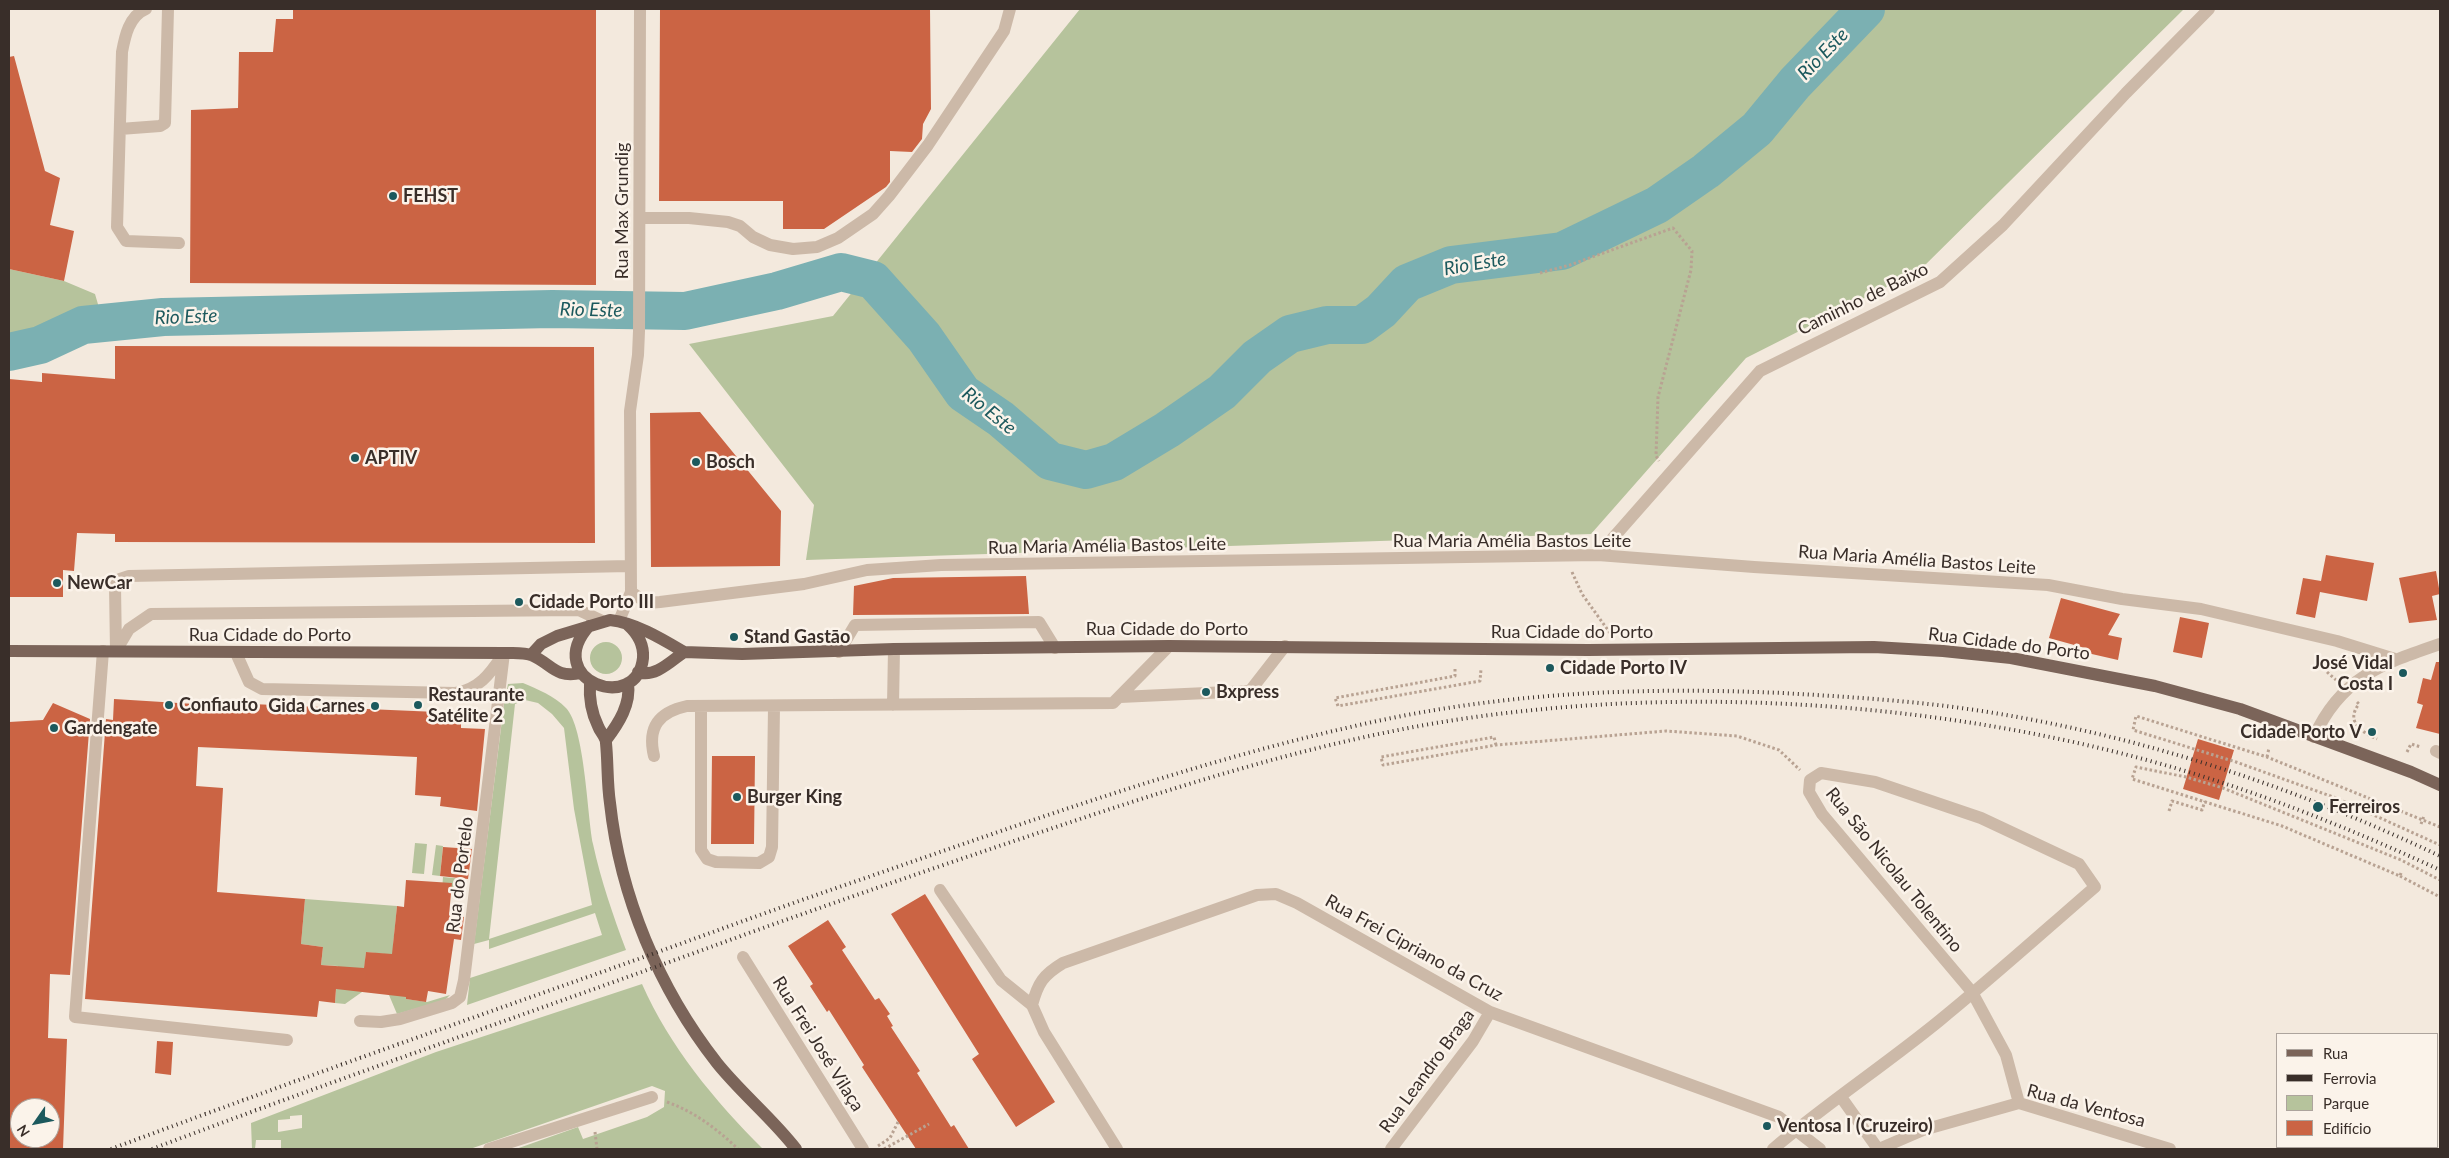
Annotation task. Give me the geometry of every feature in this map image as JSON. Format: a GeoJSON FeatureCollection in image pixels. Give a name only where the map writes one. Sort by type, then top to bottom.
{"type":"FeatureCollection","features":[{"type":"Feature","properties":{"kind":"main road"},"geometry":{"type":"LineString","coordinates":[[624,623],[636,632],[644,652],[638,672],[628,683],[618,687],[606,688],[586,678],[556,671],[530,654],[541,644],[557,636],[602,620],[624,623],[655,635],[684,652],[657,671],[650,674],[638,672]]}},
{"type":"Feature","properties":{"kind":"main road"},"geometry":{"type":"LineString","coordinates":[[589,626],[580,636],[576,648],[576,661],[586,678],[592,711],[606,740],[610,805],[620,859],[647,945],[669,989],[717,1062],[796,1149]]}},
{"type":"Feature","properties":{"kind":"main road","name":"Rua Cidade do Porto"},"geometry":{"type":"LineString","coordinates":[[684,652],[839,652],[894,649],[1285,646],[1510,650],[1874,647],[1977,653],[2052,665],[2156,686],[2240,709],[2411,772],[2440,785]]}},
{"type":"Feature","properties":{"kind":"main road","name":"Rua Cidade do Porto"},"geometry":{"type":"LineString","coordinates":[[9,652],[530,654]]}},
{"type":"Feature","properties":{"kind":"main road"},"geometry":{"type":"LineString","coordinates":[[606,740],[627,704],[630,694],[628,683]]}},
{"type":"Feature","properties":{"kind":"street"},"geometry":{"type":"LineString","coordinates":[[146,9],[136,16],[129,25],[122,52],[117,227],[120,235],[126,241],[132,243],[180,244]]}},
{"type":"Feature","properties":{"kind":"street"},"geometry":{"type":"LineString","coordinates":[[120,129],[160,126],[165,123],[168,9]]}},
{"type":"Feature","properties":{"kind":"street","name":"Rua Max Grundig"},"geometry":{"type":"LineString","coordinates":[[624,623],[631,592],[630,411],[638,355],[640,297],[640,9]]}},
{"type":"Feature","properties":{"kind":"street"},"geometry":{"type":"LineString","coordinates":[[640,218],[689,218],[728,222],[740,226],[754,237],[770,245],[793,249],[817,247],[838,238],[862,223],[889,196],[928,145],[1004,32],[1010,9]]}},
{"type":"Feature","properties":{"kind":"street","name":"Caminho de Baixo"},"geometry":{"type":"LineString","coordinates":[[1598,555],[1760,371],[1940,282],[2003,226],[2126,93],[2208,9]]}},
{"type":"Feature","properties":{"kind":"street","name":"Rua Maria Amélia Bastos Leite"},"geometry":{"type":"LineString","coordinates":[[631,592],[647,603],[660,602],[804,584],[866,570],[941,565],[1598,555],[1754,568],[2048,586],[2201,609],[2338,641],[2394,659]]}},
{"type":"Feature","properties":{"kind":"street"},"geometry":{"type":"LineString","coordinates":[[287,1040],[75,1017],[115,586],[120,579],[129,576],[630,566]]}},
{"type":"Feature","properties":{"kind":"street"},"geometry":{"type":"LineString","coordinates":[[110,651],[129,629],[151,614],[579,610],[602,620]]}},
{"type":"Feature","properties":{"kind":"street"},"geometry":{"type":"LineString","coordinates":[[839,652],[855,625],[1039,622],[1055,648]]}},
{"type":"Feature","properties":{"kind":"street"},"geometry":{"type":"LineString","coordinates":[[654,756],[651,743],[657,721],[670,710],[701,706],[774,707],[1113,703],[1170,646]]}},
{"type":"Feature","properties":{"kind":"street"},"geometry":{"type":"LineString","coordinates":[[1120,697],[1250,691],[1285,646]]}},
{"type":"Feature","properties":{"kind":"street"},"geometry":{"type":"LineString","coordinates":[[2314,737],[2324,716],[2336,699],[2367,674],[2394,659],[2437,647]]}},
{"type":"Feature","properties":{"kind":"street"},"geometry":{"type":"LineString","coordinates":[[893,705],[894,649]]}},
{"type":"Feature","properties":{"kind":"street"},"geometry":{"type":"LineString","coordinates":[[236,653],[249,682],[262,689],[455,693],[464,692],[483,680],[492,671],[504,653]]}},
{"type":"Feature","properties":{"kind":"street","name":"Rua do Portelo"},"geometry":{"type":"LineString","coordinates":[[360,1021],[381,1022],[400,1019],[452,1003],[460,997],[464,980],[504,653]]}},
{"type":"Feature","properties":{"kind":"street"},"geometry":{"type":"LineString","coordinates":[[701,706],[700,850],[707,859],[716,862],[759,863],[769,858],[772,847],[774,707]]}},
{"type":"Feature","properties":{"kind":"street","name":"Rua São Nicolau Tolentino"},"geometry":{"type":"LineString","coordinates":[[1972,992],[2095,887],[2079,864],[1980,818],[1875,782],[1821,773],[1810,780],[1809,792],[1822,814],[1972,992],[2006,1054],[2019,1103]]}},
{"type":"Feature","properties":{"kind":"street"},"geometry":{"type":"LineString","coordinates":[[940,890],[1001,980],[1032,1005],[1044,1032],[1116,1149]]}},
{"type":"Feature","properties":{"kind":"street","name":"Rua Frei Cipriano da Cruz"},"geometry":{"type":"LineString","coordinates":[[1032,1005],[1038,984],[1051,970],[1063,963],[1266,893],[1276,894],[1292,900],[1490,1012],[1779,1117],[1820,1149]]}},
{"type":"Feature","properties":{"kind":"street","name":"Rua Frei José Vilaça"},"geometry":{"type":"LineString","coordinates":[[743,957],[863,1149]]}},
{"type":"Feature","properties":{"kind":"street"},"geometry":{"type":"LineString","coordinates":[[1774,1149],[1972,992]]}},
{"type":"Feature","properties":{"kind":"street","name":"Rua Leandro Braga"},"geometry":{"type":"LineString","coordinates":[[1391,1149],[1473,1041],[1490,1012]]}},
{"type":"Feature","properties":{"kind":"street"},"geometry":{"type":"LineString","coordinates":[[489,1149],[652,1097]]}},
{"type":"Feature","properties":{"kind":"street"},"geometry":{"type":"LineString","coordinates":[[1841,1097],[1879,1149]]}},
{"type":"Feature","properties":{"kind":"street","name":"Rua da Ventosa"},"geometry":{"type":"LineString","coordinates":[[1879,1149],[1923,1130],[1972,1114],[2019,1103],[2160,1144],[2170,1149]]}},
{"type":"Feature","properties":{"kind":"path"},"geometry":{"type":"LineString","coordinates":[[1540,273],[1570,265],[1673,228],[1692,251],[1691,270],[1658,397],[1656,456],[1668,477]]}},
{"type":"Feature","properties":{"kind":"path"},"geometry":{"type":"LineString","coordinates":[[1565,556],[1582,594],[1611,634]]}},
{"type":"Feature","properties":{"kind":"path"},"geometry":{"type":"LineString","coordinates":[[1455,669],[1454,676],[1335,698],[1338,706],[1480,681],[1480,669]]}},
{"type":"Feature","properties":{"kind":"path"},"geometry":{"type":"LineString","coordinates":[[2359,704],[2355,709],[2354,723],[2361,731],[2377,739]]}},
{"type":"Feature","properties":{"kind":"path"},"geometry":{"type":"LineString","coordinates":[[2440,827],[2424,817],[2267,756],[2136,716],[2133,730],[2236,762],[2336,798],[2440,845]]}},
{"type":"Feature","properties":{"kind":"path"},"geometry":{"type":"LineString","coordinates":[[1496,745],[1494,737],[1381,757],[1383,764],[1496,745],[1666,731],[1737,736],[1779,750],[1810,780]]}},
{"type":"Feature","properties":{"kind":"path"},"geometry":{"type":"LineString","coordinates":[[2407,752],[2412,744]]}},
{"type":"Feature","properties":{"kind":"path"},"geometry":{"type":"LineString","coordinates":[[2267,756],[2269,748]]}},
{"type":"Feature","properties":{"kind":"path"},"geometry":{"type":"LineString","coordinates":[[2440,880],[2401,860],[2223,788],[2186,777],[2136,767],[2132,779],[2282,826],[2401,874],[2440,897]]}},
{"type":"Feature","properties":{"kind":"path"},"geometry":{"type":"LineString","coordinates":[[2169,812],[2172,801],[2202,810],[2205,801]]}},
{"type":"Feature","properties":{"kind":"path"},"geometry":{"type":"LineString","coordinates":[[2421,824],[2424,817]]}},
{"type":"Feature","properties":{"kind":"path"},"geometry":{"type":"LineString","coordinates":[[652,1097],[684,1108],[716,1128],[738,1149]]}},
{"type":"Feature","properties":{"kind":"path"},"geometry":{"type":"LineString","coordinates":[[876,1147],[890,1138],[898,1122]]}},
{"type":"Feature","properties":{"kind":"path"},"geometry":{"type":"LineString","coordinates":[[884,1149],[929,1124]]}},
{"type":"Feature","properties":{"kind":"green space"},"geometry":{"type":"Polygon","coordinates":[[[1080,9],[2184,9],[1920,270],[1746,358],[1591,534],[806,560],[814,505],[689,344],[833,316],[1080,9]]]}},
{"type":"Feature","properties":{"kind":"green space"},"geometry":{"type":"Polygon","coordinates":[[[9,269],[64,281],[95,294],[100,311],[72,313],[32,338],[9,343],[9,269]]]}},
{"type":"Feature","properties":{"kind":"green space"},"geometry":{"type":"Polygon","coordinates":[[[606,642],[617,647],[622,658],[617,669],[606,674],[595,669],[590,658],[595,647],[606,642]]]}},
{"type":"Feature","properties":{"kind":"green space"},"geometry":{"type":"Polygon","coordinates":[[[523,683],[546,693],[562,704],[572,718],[581,752],[593,844],[608,898],[626,950],[467,1005],[470,978],[602,935],[595,913],[489,949],[489,940],[474,944],[508,684],[523,683]],[[525,700],[515,704],[489,939],[592,905],[574,809],[564,728],[552,714],[538,703],[525,700]]]}},
{"type":"Feature","properties":{"kind":"green space"},"geometry":{"type":"Polygon","coordinates":[[[415,843],[427,844],[424,874],[412,873],[415,843]]]}},
{"type":"Feature","properties":{"kind":"green space"},"geometry":{"type":"Polygon","coordinates":[[[436,845],[443,846],[440,876],[432,875],[436,845]]]}},
{"type":"Feature","properties":{"kind":"green space"},"geometry":{"type":"Polygon","coordinates":[[[443,877],[463,879],[462,891],[442,890],[443,877]]]}},
{"type":"Feature","properties":{"kind":"green space"},"geometry":{"type":"Polygon","coordinates":[[[305,899],[397,906],[393,946],[408,982],[406,999],[427,1002],[450,995],[445,1000],[397,1014],[389,995],[394,955],[366,952],[362,992],[345,1004],[335,1003],[338,966],[321,965],[323,947],[301,944],[305,899]]]}},
{"type":"Feature","properties":{"kind":"green space"},"geometry":{"type":"Polygon","coordinates":[[[642,984],[666,1029],[695,1072],[727,1111],[763,1149],[516,1149],[578,1127],[583,1139],[647,1117],[664,1107],[665,1091],[652,1086],[470,1149],[281,1149],[281,1140],[256,1140],[255,1149],[252,1149],[251,1123],[436,1052],[642,984]],[[302,1115],[278,1120],[278,1132],[302,1128],[302,1115]]]}},
{"type":"Feature","properties":{"kind":"building","name":"FEHST"},"geometry":{"type":"Polygon","coordinates":[[[293,9],[596,9],[596,285],[190,283],[191,110],[238,108],[239,52],[273,52],[276,19],[293,19],[293,9]]]}},
{"type":"Feature","properties":{"kind":"building"},"geometry":{"type":"Polygon","coordinates":[[[660,9],[930,9],[931,109],[923,124],[922,139],[912,152],[890,151],[890,182],[886,187],[824,229],[783,229],[783,201],[659,201],[660,9]]]}},
{"type":"Feature","properties":{"kind":"building"},"geometry":{"type":"Polygon","coordinates":[[[14,56],[45,171],[60,178],[50,225],[74,231],[64,281],[9,269],[9,57],[14,56]]]}},
{"type":"Feature","properties":{"kind":"building","name":"APTIV"},"geometry":{"type":"Polygon","coordinates":[[[115,346],[594,347],[595,543],[115,542],[115,534],[77,533],[74,571],[63,570],[63,597],[9,597],[9,379],[42,382],[42,373],[115,379],[115,346]]]}},
{"type":"Feature","properties":{"kind":"building","name":"Bosch"},"geometry":{"type":"Polygon","coordinates":[[[700,412],[781,511],[780,566],[651,567],[650,413],[700,412]]]}},
{"type":"Feature","properties":{"kind":"building"},"geometry":{"type":"Polygon","coordinates":[[[2326,555],[2374,563],[2367,601],[2320,592],[2315,618],[2296,614],[2303,578],[2321,581],[2326,555]]]}},
{"type":"Feature","properties":{"kind":"building"},"geometry":{"type":"Polygon","coordinates":[[[2436,571],[2440,594],[2432,596],[2437,620],[2409,623],[2399,578],[2436,571]]]}},
{"type":"Feature","properties":{"kind":"building"},"geometry":{"type":"Polygon","coordinates":[[[1026,576],[1029,614],[853,615],[854,586],[893,578],[1026,576]]]}},
{"type":"Feature","properties":{"kind":"building"},"geometry":{"type":"Polygon","coordinates":[[[2061,598],[2120,614],[2108,635],[2122,638],[2118,660],[2083,652],[2085,648],[2049,638],[2061,598]]]}},
{"type":"Feature","properties":{"kind":"building"},"geometry":{"type":"Polygon","coordinates":[[[2180,617],[2209,623],[2202,658],[2173,652],[2180,617]]]}},
{"type":"Feature","properties":{"kind":"building"},"geometry":{"type":"Polygon","coordinates":[[[2436,662],[2440,662],[2440,734],[2416,728],[2423,705],[2417,703],[2423,678],[2431,680],[2436,662]]]}},
{"type":"Feature","properties":{"kind":"building"},"geometry":{"type":"Polygon","coordinates":[[[114,699],[227,706],[228,703],[437,712],[437,716],[449,717],[449,722],[461,723],[461,728],[485,729],[477,811],[440,806],[441,797],[415,795],[417,757],[198,747],[196,786],[223,788],[217,892],[305,899],[301,944],[323,947],[321,965],[364,968],[366,952],[392,954],[397,906],[404,907],[406,880],[452,883],[449,915],[464,917],[461,940],[454,939],[446,994],[428,991],[426,1002],[406,999],[406,997],[336,989],[335,1003],[319,1001],[317,1017],[85,999],[106,719],[113,720],[114,699]]]}},
{"type":"Feature","properties":{"kind":"building"},"geometry":{"type":"Polygon","coordinates":[[[53,703],[90,719],[70,975],[50,974],[48,1038],[67,1039],[63,1149],[9,1149],[9,722],[43,720],[53,703]]]}},
{"type":"Feature","properties":{"kind":"building"},"geometry":{"type":"Polygon","coordinates":[[[2198,739],[2234,750],[2219,800],[2183,789],[2198,739]]]}},
{"type":"Feature","properties":{"kind":"building"},"geometry":{"type":"Polygon","coordinates":[[[712,756],[755,756],[754,844],[711,844],[712,756]]]}},
{"type":"Feature","properties":{"kind":"building"},"geometry":{"type":"Polygon","coordinates":[[[443,847],[472,849],[468,879],[440,876],[443,847]]]}},
{"type":"Feature","properties":{"kind":"building"},"geometry":{"type":"Polygon","coordinates":[[[925,894],[1055,1102],[1016,1127],[972,1059],[979,1054],[891,914],[925,894]]]}},
{"type":"Feature","properties":{"kind":"building"},"geometry":{"type":"Polygon","coordinates":[[[828,920],[846,947],[842,950],[875,1000],[879,998],[890,1014],[887,1016],[893,1026],[891,1027],[920,1071],[917,1073],[951,1127],[954,1125],[969,1149],[916,1149],[862,1067],[864,1065],[829,1010],[827,1012],[810,986],[813,984],[788,946],[828,920]]]}},
{"type":"Feature","properties":{"kind":"building"},"geometry":{"type":"Polygon","coordinates":[[[157,1041],[173,1042],[171,1075],[155,1073],[157,1041]]]}},
{"type":"Feature","properties":{"kind":"waterway","name":"Rio Este"},"geometry":{"type":"LineString","coordinates":[[9,352],[40,345],[83,325],[163,317],[552,309],[685,311],[777,291],[841,272],[873,280],[924,337],[963,393],[1001,419],[1050,461],[1086,470],[1114,462],[1167,430],[1222,392],[1257,357],[1290,334],[1327,325],[1362,325],[1381,311],[1407,283],[1451,265],[1562,251],[1657,205],[1706,171],[1757,129],[1795,83],[1866,9]]}},
{"type":"Feature","properties":{"kind":"railway"},"geometry":{"type":"LineString","coordinates":[[111,1149],[790,904],[1111,794],[1178,773],[1313,736],[1382,720],[1481,703],[1581,694],[1731,691],[1885,700],[1988,712],[2105,735],[2219,768],[2331,808],[2440,856]]}},
{"type":"Feature","properties":{"kind":"railway"},"geometry":{"type":"LineString","coordinates":[[152,1149],[786,920],[1140,799],[1238,769],[1386,732],[1529,710],[1625,703],[1721,702],[1819,706],[1915,715],[2011,729],[2104,749],[2226,784],[2319,818],[2440,870]]}},
{"type":"Feature","properties":{"kind":"place","name":"FEHST"},"geometry":{"type":"Point","coordinates":[393,196]}},
{"type":"Feature","properties":{"kind":"place","name":"APTIV"},"geometry":{"type":"Point","coordinates":[355,458]}},
{"type":"Feature","properties":{"kind":"place","name":"Bosch"},"geometry":{"type":"Point","coordinates":[696,462]}},
{"type":"Feature","properties":{"kind":"place","name":"NewCar"},"geometry":{"type":"Point","coordinates":[57,583]}},
{"type":"Feature","properties":{"kind":"place","name":"Cidade Porto III"},"geometry":{"type":"Point","coordinates":[519,602]}},
{"type":"Feature","properties":{"kind":"place","name":"Stand Gastāo"},"geometry":{"type":"Point","coordinates":[734,637]}},
{"type":"Feature","properties":{"kind":"place","name":"Cidade Porto IV"},"geometry":{"type":"Point","coordinates":[1550,668]}},
{"type":"Feature","properties":{"kind":"place","name":"José Vidal Costa I"},"geometry":{"type":"Point","coordinates":[2403,673]}},
{"type":"Feature","properties":{"kind":"place","name":"Bxpress"},"geometry":{"type":"Point","coordinates":[1206,692]}},
{"type":"Feature","properties":{"kind":"place","name":"Confiauto"},"geometry":{"type":"Point","coordinates":[169,705]}},
{"type":"Feature","properties":{"kind":"place","name":"Restaurante Satélite 2"},"geometry":{"type":"Point","coordinates":[418,705]}},
{"type":"Feature","properties":{"kind":"place","name":"Gida Carnes"},"geometry":{"type":"Point","coordinates":[375,706]}},
{"type":"Feature","properties":{"kind":"place","name":"Gardengate"},"geometry":{"type":"Point","coordinates":[54,728]}},
{"type":"Feature","properties":{"kind":"place","name":"Cidade Porto V"},"geometry":{"type":"Point","coordinates":[2372,732]}},
{"type":"Feature","properties":{"kind":"place","name":"Burger King"},"geometry":{"type":"Point","coordinates":[737,797]}},
{"type":"Feature","properties":{"kind":"place","name":"Ferreiros"},"geometry":{"type":"Point","coordinates":[2318,807]}},
{"type":"Feature","properties":{"kind":"place","name":"Ventosa I (Cruzeiro)"},"geometry":{"type":"Point","coordinates":[1767,1126]}}]}
